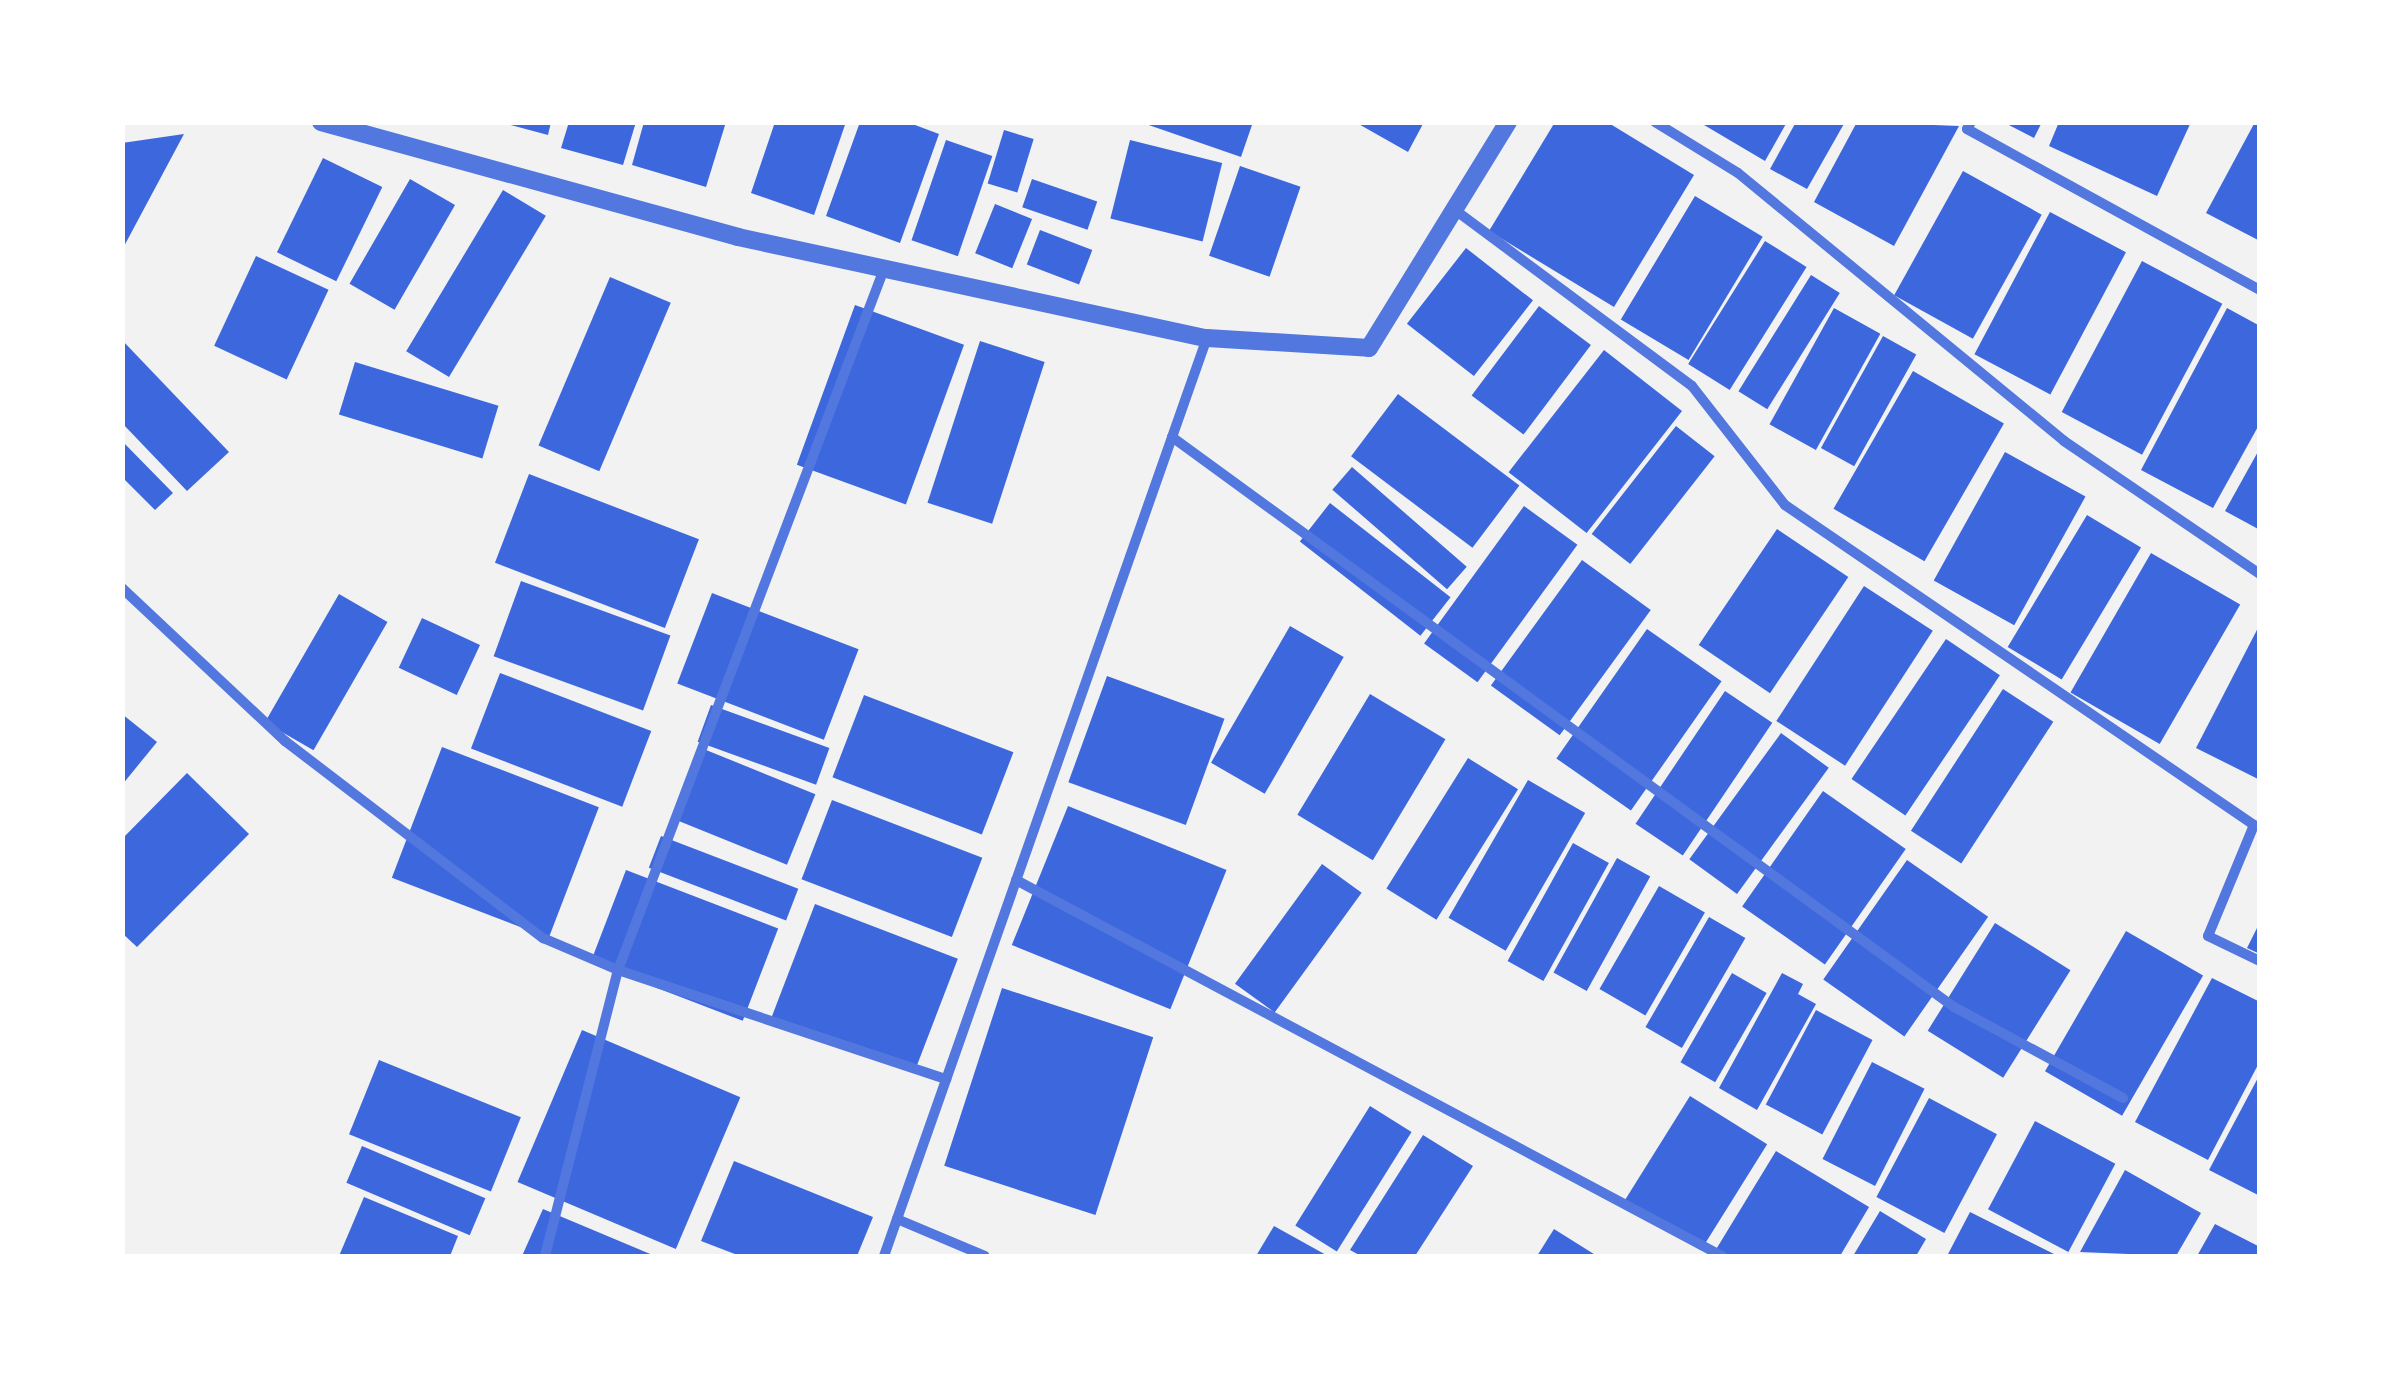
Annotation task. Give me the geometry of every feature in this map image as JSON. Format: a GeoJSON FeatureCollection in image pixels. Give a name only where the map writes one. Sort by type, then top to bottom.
{"type":"FeatureCollection","features":[{"type":"Feature","properties":{"kind":"street"},"geometry":{"type":"LineString","coordinates":[[321,122],[738,237],[884,269],[1207,338],[1369,348],[1508,122]]}},
{"type":"Feature","properties":{"kind":"street"},"geometry":{"type":"LineString","coordinates":[[1654,122],[1738,174],[2064,441],[2260,574]]}},
{"type":"Feature","properties":{"kind":"street"},"geometry":{"type":"LineString","coordinates":[[1971,122],[1967,129],[2260,290]]}},
{"type":"Feature","properties":{"kind":"street"},"geometry":{"type":"LineString","coordinates":[[1455,210],[1692,386],[1785,505],[2254,825],[2208,936],[2260,961]]}},
{"type":"Feature","properties":{"kind":"street"},"geometry":{"type":"LineString","coordinates":[[545,1256],[618,970],[884,269]]}},
{"type":"Feature","properties":{"kind":"street"},"geometry":{"type":"LineString","coordinates":[[884,1256],[1207,338]]}},
{"type":"Feature","properties":{"kind":"street"},"geometry":{"type":"LineString","coordinates":[[1172,437],[1954,1007],[2123,1098]]}},
{"type":"Feature","properties":{"kind":"street"},"geometry":{"type":"LineString","coordinates":[[122,588],[285,741],[543,938],[618,970],[946,1079]]}},
{"type":"Feature","properties":{"kind":"street"},"geometry":{"type":"LineString","coordinates":[[1016,880],[1722,1256]]}},
{"type":"Feature","properties":{"kind":"street"},"geometry":{"type":"LineString","coordinates":[[897,1219],[985,1256]]}},
{"type":"Feature","properties":{"kind":"building"},"geometry":{"type":"Polygon","coordinates":[[[500,122],[551,122],[548,135],[500,122]]]}},
{"type":"Feature","properties":{"kind":"building"},"geometry":{"type":"Polygon","coordinates":[[[569,122],[636,122],[623,165],[561,148],[569,122]]]}},
{"type":"Feature","properties":{"kind":"building"},"geometry":{"type":"Polygon","coordinates":[[[644,122],[726,122],[706,187],[632,165],[644,122]]]}},
{"type":"Feature","properties":{"kind":"building"},"geometry":{"type":"Polygon","coordinates":[[[775,122],[846,122],[814,215],[751,193],[775,122]]]}},
{"type":"Feature","properties":{"kind":"building"},"geometry":{"type":"Polygon","coordinates":[[[860,122],[907,122],[939,134],[900,243],[826,216],[860,122]]]}},
{"type":"Feature","properties":{"kind":"building"},"geometry":{"type":"Polygon","coordinates":[[[1140,122],[1253,122],[1241,157],[1140,122]]]}},
{"type":"Feature","properties":{"kind":"building"},"geometry":{"type":"Polygon","coordinates":[[[1355,122],[1424,122],[1408,152],[1355,122]]]}},
{"type":"Feature","properties":{"kind":"building"},"geometry":{"type":"Polygon","coordinates":[[[1555,122],[1607,122],[1694,175],[1614,307],[1489,231],[1555,122]]]}},
{"type":"Feature","properties":{"kind":"building"},"geometry":{"type":"Polygon","coordinates":[[[1699,122],[1787,122],[1765,161],[1699,122]]]}},
{"type":"Feature","properties":{"kind":"building"},"geometry":{"type":"Polygon","coordinates":[[[1796,122],[1845,122],[1807,189],[1770,169],[1796,122]]]}},
{"type":"Feature","properties":{"kind":"building"},"geometry":{"type":"Polygon","coordinates":[[[1857,122],[1959,126],[1894,246],[1814,202],[1857,122]]]}},
{"type":"Feature","properties":{"kind":"building"},"geometry":{"type":"Polygon","coordinates":[[[2003,122],[2042,122],[2034,138],[2003,122]]]}},
{"type":"Feature","properties":{"kind":"building"},"geometry":{"type":"Polygon","coordinates":[[[2059,122],[2191,122],[2157,196],[2049,146],[2059,122]]]}},
{"type":"Feature","properties":{"kind":"building"},"geometry":{"type":"Polygon","coordinates":[[[2255,122],[2260,122],[2260,241],[2206,213],[2255,122]]]}},
{"type":"Feature","properties":{"kind":"building"},"geometry":{"type":"Polygon","coordinates":[[[1004,130],[1034,139],[1017,193],[988,184],[1004,130]]]}},
{"type":"Feature","properties":{"kind":"building"},"geometry":{"type":"Polygon","coordinates":[[[184,134],[122,250],[122,143],[184,134]]]}},
{"type":"Feature","properties":{"kind":"building"},"geometry":{"type":"Polygon","coordinates":[[[946,140],[992,156],[958,256],[911,240],[946,140]]]}},
{"type":"Feature","properties":{"kind":"building"},"geometry":{"type":"Polygon","coordinates":[[[1130,140],[1222,163],[1203,242],[1110,219],[1130,140]]]}},
{"type":"Feature","properties":{"kind":"building"},"geometry":{"type":"Polygon","coordinates":[[[323,158],[382,187],[336,281],[277,252],[323,158]]]}},
{"type":"Feature","properties":{"kind":"building"},"geometry":{"type":"Polygon","coordinates":[[[1240,166],[1301,187],[1270,277],[1209,256],[1240,166]]]}},
{"type":"Feature","properties":{"kind":"building"},"geometry":{"type":"Polygon","coordinates":[[[1963,171],[2042,215],[1973,339],[1894,295],[1963,171]]]}},
{"type":"Feature","properties":{"kind":"building"},"geometry":{"type":"Polygon","coordinates":[[[410,179],[455,205],[395,310],[350,284],[410,179]]]}},
{"type":"Feature","properties":{"kind":"building"},"geometry":{"type":"Polygon","coordinates":[[[1032,179],[1097,201],[1087,230],[1022,207],[1032,179]]]}},
{"type":"Feature","properties":{"kind":"building"},"geometry":{"type":"Polygon","coordinates":[[[503,190],[546,216],[449,377],[406,351],[503,190]]]}},
{"type":"Feature","properties":{"kind":"building"},"geometry":{"type":"Polygon","coordinates":[[[1695,196],[1763,237],[1689,360],[1621,319],[1695,196]]]}},
{"type":"Feature","properties":{"kind":"building"},"geometry":{"type":"Polygon","coordinates":[[[995,204],[1032,219],[1012,268],[975,253],[995,204]]]}},
{"type":"Feature","properties":{"kind":"building"},"geometry":{"type":"Polygon","coordinates":[[[2050,212],[2126,252],[2050,395],[1974,354],[2050,212]]]}},
{"type":"Feature","properties":{"kind":"building"},"geometry":{"type":"Polygon","coordinates":[[[1040,230],[1092,250],[1079,285],[1027,265],[1040,230]]]}},
{"type":"Feature","properties":{"kind":"building"},"geometry":{"type":"Polygon","coordinates":[[[1765,241],[1807,267],[1730,390],[1688,364],[1765,241]]]}},
{"type":"Feature","properties":{"kind":"building"},"geometry":{"type":"Polygon","coordinates":[[[1466,248],[1533,300],[1474,376],[1407,324],[1466,248]]]}},
{"type":"Feature","properties":{"kind":"building"},"geometry":{"type":"Polygon","coordinates":[[[256,256],[329,290],[287,380],[214,346],[256,256]]]}},
{"type":"Feature","properties":{"kind":"building"},"geometry":{"type":"Polygon","coordinates":[[[2142,261],[2222,304],[2142,455],[2062,412],[2142,261]]]}},
{"type":"Feature","properties":{"kind":"building"},"geometry":{"type":"Polygon","coordinates":[[[1811,275],[1840,293],[1767,409],[1738,391],[1811,275]]]}},
{"type":"Feature","properties":{"kind":"building"},"geometry":{"type":"Polygon","coordinates":[[[610,277],[671,303],[599,471],[538,445],[610,277]]]}},
{"type":"Feature","properties":{"kind":"building"},"geometry":{"type":"Polygon","coordinates":[[[855,305],[964,345],[906,504],[797,465],[855,305]]]}},
{"type":"Feature","properties":{"kind":"building"},"geometry":{"type":"Polygon","coordinates":[[[1539,306],[1591,345],[1524,435],[1472,395],[1539,306]]]}},
{"type":"Feature","properties":{"kind":"building"},"geometry":{"type":"Polygon","coordinates":[[[1834,308],[1880,334],[1816,450],[1770,424],[1834,308]]]}},
{"type":"Feature","properties":{"kind":"building"},"geometry":{"type":"Polygon","coordinates":[[[2227,308],[2260,326],[2260,423],[2213,508],[2141,470],[2227,308]]]}},
{"type":"Feature","properties":{"kind":"building"},"geometry":{"type":"Polygon","coordinates":[[[1883,336],[1916,354],[1854,466],[1821,448],[1883,336]]]}},
{"type":"Feature","properties":{"kind":"building"},"geometry":{"type":"Polygon","coordinates":[[[122,340],[229,452],[187,491],[122,423],[122,340]]]}},
{"type":"Feature","properties":{"kind":"building"},"geometry":{"type":"Polygon","coordinates":[[[980,341],[1045,362],[992,524],[927,503],[980,341]]]}},
{"type":"Feature","properties":{"kind":"building"},"geometry":{"type":"Polygon","coordinates":[[[1604,350],[1682,411],[1587,533],[1509,472],[1604,350]]]}},
{"type":"Feature","properties":{"kind":"building"},"geometry":{"type":"Polygon","coordinates":[[[355,362],[498,406],[482,458],[339,415],[355,362]]]}},
{"type":"Feature","properties":{"kind":"building"},"geometry":{"type":"Polygon","coordinates":[[[1913,371],[2004,424],[1924,561],[1834,509],[1913,371]]]}},
{"type":"Feature","properties":{"kind":"building"},"geometry":{"type":"Polygon","coordinates":[[[1398,394],[1519,485],[1472,548],[1351,456],[1398,394]]]}},
{"type":"Feature","properties":{"kind":"building"},"geometry":{"type":"Polygon","coordinates":[[[1676,426],[1715,456],[1630,564],[1592,534],[1676,426]]]}},
{"type":"Feature","properties":{"kind":"building"},"geometry":{"type":"Polygon","coordinates":[[[122,441],[173,493],[155,510],[122,477],[122,441]]]}},
{"type":"Feature","properties":{"kind":"building"},"geometry":{"type":"Polygon","coordinates":[[[2260,448],[2260,530],[2225,511],[2260,448]]]}},
{"type":"Feature","properties":{"kind":"building"},"geometry":{"type":"Polygon","coordinates":[[[2005,452],[2085,497],[2014,625],[1934,581],[2005,452]]]}},
{"type":"Feature","properties":{"kind":"building"},"geometry":{"type":"Polygon","coordinates":[[[1352,467],[1467,567],[1447,589],[1332,490],[1352,467]]]}},
{"type":"Feature","properties":{"kind":"building"},"geometry":{"type":"Polygon","coordinates":[[[529,474],[699,539],[665,628],[495,563],[529,474]]]}},
{"type":"Feature","properties":{"kind":"building"},"geometry":{"type":"Polygon","coordinates":[[[1330,503],[1451,597],[1420,636],[1300,542],[1330,503]]]}},
{"type":"Feature","properties":{"kind":"building"},"geometry":{"type":"Polygon","coordinates":[[[1524,506],[1577,545],[1477,682],[1424,644],[1524,506]]]}},
{"type":"Feature","properties":{"kind":"building"},"geometry":{"type":"Polygon","coordinates":[[[2087,515],[2141,547],[2062,679],[2008,647],[2087,515]]]}},
{"type":"Feature","properties":{"kind":"building"},"geometry":{"type":"Polygon","coordinates":[[[1777,529],[1848,577],[1770,693],[1699,645],[1777,529]]]}},
{"type":"Feature","properties":{"kind":"building"},"geometry":{"type":"Polygon","coordinates":[[[2151,553],[2240,604],[2160,744],[2070,692],[2151,553]]]}},
{"type":"Feature","properties":{"kind":"building"},"geometry":{"type":"Polygon","coordinates":[[[1582,560],[1651,610],[1560,735],[1491,685],[1582,560]]]}},
{"type":"Feature","properties":{"kind":"building"},"geometry":{"type":"Polygon","coordinates":[[[521,581],[670,635],[643,711],[494,656],[521,581]]]}},
{"type":"Feature","properties":{"kind":"building"},"geometry":{"type":"Polygon","coordinates":[[[1864,586],[1933,631],[1845,766],[1776,721],[1864,586]]]}},
{"type":"Feature","properties":{"kind":"building"},"geometry":{"type":"Polygon","coordinates":[[[712,593],[859,649],[824,740],[677,684],[712,593]]]}},
{"type":"Feature","properties":{"kind":"building"},"geometry":{"type":"Polygon","coordinates":[[[339,594],[387,622],[313,750],[265,722],[339,594]]]}},
{"type":"Feature","properties":{"kind":"building"},"geometry":{"type":"Polygon","coordinates":[[[422,618],[480,645],[457,695],[399,668],[422,618]]]}},
{"type":"Feature","properties":{"kind":"building"},"geometry":{"type":"Polygon","coordinates":[[[2260,624],[2260,780],[2196,748],[2260,624]]]}},
{"type":"Feature","properties":{"kind":"building"},"geometry":{"type":"Polygon","coordinates":[[[1290,626],[1344,657],[1265,794],[1211,763],[1290,626]]]}},
{"type":"Feature","properties":{"kind":"building"},"geometry":{"type":"Polygon","coordinates":[[[1647,629],[1722,681],[1631,811],[1556,758],[1647,629]]]}},
{"type":"Feature","properties":{"kind":"building"},"geometry":{"type":"Polygon","coordinates":[[[1946,639],[2000,675],[1905,815],[1851,779],[1946,639]]]}},
{"type":"Feature","properties":{"kind":"building"},"geometry":{"type":"Polygon","coordinates":[[[500,673],[651,731],[622,807],[471,749],[500,673]]]}},
{"type":"Feature","properties":{"kind":"building"},"geometry":{"type":"Polygon","coordinates":[[[1107,676],[1224,719],[1186,825],[1068,782],[1107,676]]]}},
{"type":"Feature","properties":{"kind":"building"},"geometry":{"type":"Polygon","coordinates":[[[2003,689],[2053,722],[1961,863],[1911,831],[2003,689]]]}},
{"type":"Feature","properties":{"kind":"building"},"geometry":{"type":"Polygon","coordinates":[[[1725,691],[1772,723],[1683,856],[1636,824],[1725,691]]]}},
{"type":"Feature","properties":{"kind":"building"},"geometry":{"type":"Polygon","coordinates":[[[1370,694],[1445,739],[1373,860],[1297,815],[1370,694]]]}},
{"type":"Feature","properties":{"kind":"building"},"geometry":{"type":"Polygon","coordinates":[[[864,695],[1013,752],[982,834],[832,777],[864,695]]]}},
{"type":"Feature","properties":{"kind":"building"},"geometry":{"type":"Polygon","coordinates":[[[711,705],[829,748],[816,785],[698,742],[711,705]]]}},
{"type":"Feature","properties":{"kind":"building"},"geometry":{"type":"Polygon","coordinates":[[[122,714],[157,742],[122,785],[122,714]]]}},
{"type":"Feature","properties":{"kind":"building"},"geometry":{"type":"Polygon","coordinates":[[[1781,733],[1829,768],[1737,894],[1689,859],[1781,733]]]}},
{"type":"Feature","properties":{"kind":"building"},"geometry":{"type":"Polygon","coordinates":[[[442,747],[599,807],[549,938],[392,878],[442,747]]]}},
{"type":"Feature","properties":{"kind":"building"},"geometry":{"type":"Polygon","coordinates":[[[706,750],[815,794],[787,865],[678,820],[706,750]]]}},
{"type":"Feature","properties":{"kind":"building"},"geometry":{"type":"Polygon","coordinates":[[[1468,758],[1518,789],[1436,920],[1386,889],[1468,758]]]}},
{"type":"Feature","properties":{"kind":"building"},"geometry":{"type":"Polygon","coordinates":[[[187,773],[249,834],[137,947],[122,933],[122,839],[187,773]]]}},
{"type":"Feature","properties":{"kind":"building"},"geometry":{"type":"Polygon","coordinates":[[[1528,780],[1585,813],[1506,951],[1448,918],[1528,780]]]}},
{"type":"Feature","properties":{"kind":"building"},"geometry":{"type":"Polygon","coordinates":[[[1823,791],[1906,849],[1825,964],[1742,907],[1823,791]]]}},
{"type":"Feature","properties":{"kind":"building"},"geometry":{"type":"Polygon","coordinates":[[[832,800],[982,858],[952,937],[802,879],[832,800]]]}},
{"type":"Feature","properties":{"kind":"building"},"geometry":{"type":"Polygon","coordinates":[[[1068,806],[1227,870],[1170,1009],[1012,945],[1068,806]]]}},
{"type":"Feature","properties":{"kind":"building"},"geometry":{"type":"Polygon","coordinates":[[[661,836],[798,889],[786,920],[649,868],[661,836]]]}},
{"type":"Feature","properties":{"kind":"building"},"geometry":{"type":"Polygon","coordinates":[[[1573,843],[1609,863],[1543,981],[1508,961],[1573,843]]]}},
{"type":"Feature","properties":{"kind":"building"},"geometry":{"type":"Polygon","coordinates":[[[1617,858],[1650,876],[1587,991],[1553,973],[1617,858]]]}},
{"type":"Feature","properties":{"kind":"building"},"geometry":{"type":"Polygon","coordinates":[[[1907,860],[1988,917],[1904,1036],[1823,980],[1907,860]]]}},
{"type":"Feature","properties":{"kind":"building"},"geometry":{"type":"Polygon","coordinates":[[[1322,864],[1362,893],[1275,1013],[1235,984],[1322,864]]]}},
{"type":"Feature","properties":{"kind":"building"},"geometry":{"type":"Polygon","coordinates":[[[626,870],[778,928],[743,1021],[591,962],[626,870]]]}},
{"type":"Feature","properties":{"kind":"building"},"geometry":{"type":"Polygon","coordinates":[[[1659,886],[1705,912],[1645,1016],[1600,989],[1659,886]]]}},
{"type":"Feature","properties":{"kind":"building"},"geometry":{"type":"Polygon","coordinates":[[[815,904],[958,959],[914,1073],[771,1018],[815,904]]]}},
{"type":"Feature","properties":{"kind":"building"},"geometry":{"type":"Polygon","coordinates":[[[1709,917],[1745,938],[1682,1048],[1646,1027],[1709,917]]]}},
{"type":"Feature","properties":{"kind":"building"},"geometry":{"type":"Polygon","coordinates":[[[2260,922],[2260,954],[2247,948],[2260,922]]]}},
{"type":"Feature","properties":{"kind":"building"},"geometry":{"type":"Polygon","coordinates":[[[1995,923],[2070,970],[2003,1078],[1928,1031],[1995,923]]]}},
{"type":"Feature","properties":{"kind":"building"},"geometry":{"type":"Polygon","coordinates":[[[2126,931],[2203,976],[2122,1116],[2045,1071],[2126,931]]]}},
{"type":"Feature","properties":{"kind":"building"},"geometry":{"type":"Polygon","coordinates":[[[1732,973],[1767,993],[1715,1082],[1680,1062],[1732,973]]]}},
{"type":"Feature","properties":{"kind":"building"},"geometry":{"type":"Polygon","coordinates":[[[1782,973],[1803,984],[1798,994],[1816,1004],[1757,1110],[1719,1088],[1782,973]]]}},
{"type":"Feature","properties":{"kind":"building"},"geometry":{"type":"Polygon","coordinates":[[[2212,978],[2260,1002],[2260,1061],[2208,1160],[2135,1122],[2212,978]]]}},
{"type":"Feature","properties":{"kind":"building"},"geometry":{"type":"Polygon","coordinates":[[[1002,988],[1153,1037],[1095,1215],[944,1166],[1002,988]]]}},
{"type":"Feature","properties":{"kind":"building"},"geometry":{"type":"Polygon","coordinates":[[[1816,1010],[1873,1040],[1822,1135],[1766,1104],[1816,1010]]]}},
{"type":"Feature","properties":{"kind":"building"},"geometry":{"type":"Polygon","coordinates":[[[582,1030],[740,1097],[676,1249],[518,1182],[582,1030]]]}},
{"type":"Feature","properties":{"kind":"building"},"geometry":{"type":"Polygon","coordinates":[[[379,1060],[521,1117],[491,1191],[349,1134],[379,1060]]]}},
{"type":"Feature","properties":{"kind":"building"},"geometry":{"type":"Polygon","coordinates":[[[1872,1062],[1925,1089],[1875,1186],[1823,1159],[1872,1062]]]}},
{"type":"Feature","properties":{"kind":"building"},"geometry":{"type":"Polygon","coordinates":[[[2260,1074],[2260,1196],[2209,1170],[2260,1074]]]}},
{"type":"Feature","properties":{"kind":"building"},"geometry":{"type":"Polygon","coordinates":[[[1690,1096],[1767,1144],[1701,1250],[1624,1202],[1690,1096]]]}},
{"type":"Feature","properties":{"kind":"building"},"geometry":{"type":"Polygon","coordinates":[[[1929,1098],[1997,1134],[1944,1233],[1876,1197],[1929,1098]]]}},
{"type":"Feature","properties":{"kind":"building"},"geometry":{"type":"Polygon","coordinates":[[[1370,1106],[1412,1132],[1337,1252],[1295,1226],[1370,1106]]]}},
{"type":"Feature","properties":{"kind":"building"},"geometry":{"type":"Polygon","coordinates":[[[2035,1121],[2115,1164],[2068,1252],[1988,1209],[2035,1121]]]}},
{"type":"Feature","properties":{"kind":"building"},"geometry":{"type":"Polygon","coordinates":[[[1423,1135],[1473,1166],[1415,1256],[1361,1256],[1350,1250],[1423,1135]]]}},
{"type":"Feature","properties":{"kind":"building"},"geometry":{"type":"Polygon","coordinates":[[[362,1146],[485,1198],[470,1235],[346,1183],[362,1146]]]}},
{"type":"Feature","properties":{"kind":"building"},"geometry":{"type":"Polygon","coordinates":[[[1776,1151],[1869,1207],[1840,1256],[1712,1256],[1776,1151]]]}},
{"type":"Feature","properties":{"kind":"building"},"geometry":{"type":"Polygon","coordinates":[[[734,1161],[873,1217],[857,1256],[740,1256],[701,1241],[734,1161]]]}},
{"type":"Feature","properties":{"kind":"building"},"geometry":{"type":"Polygon","coordinates":[[[2125,1170],[2201,1213],[2176,1256],[2080,1252],[2125,1170]]]}},
{"type":"Feature","properties":{"kind":"building"},"geometry":{"type":"Polygon","coordinates":[[[364,1197],[458,1236],[450,1256],[339,1256],[364,1197]]]}},
{"type":"Feature","properties":{"kind":"building"},"geometry":{"type":"Polygon","coordinates":[[[543,1209],[655,1256],[522,1256],[543,1209]]]}},
{"type":"Feature","properties":{"kind":"building"},"geometry":{"type":"Polygon","coordinates":[[[1880,1211],[1926,1239],[1916,1256],[1853,1256],[1880,1211]]]}},
{"type":"Feature","properties":{"kind":"building"},"geometry":{"type":"Polygon","coordinates":[[[1970,1212],[2058,1256],[1947,1256],[1970,1212]]]}},
{"type":"Feature","properties":{"kind":"building"},"geometry":{"type":"Polygon","coordinates":[[[2215,1224],[2260,1247],[2260,1256],[2197,1256],[2215,1224]]]}},
{"type":"Feature","properties":{"kind":"building"},"geometry":{"type":"Polygon","coordinates":[[[1274,1226],[1328,1256],[1256,1256],[1274,1226]]]}},
{"type":"Feature","properties":{"kind":"building"},"geometry":{"type":"Polygon","coordinates":[[[1554,1229],[1597,1256],[1537,1256],[1554,1229]]]}}]}
